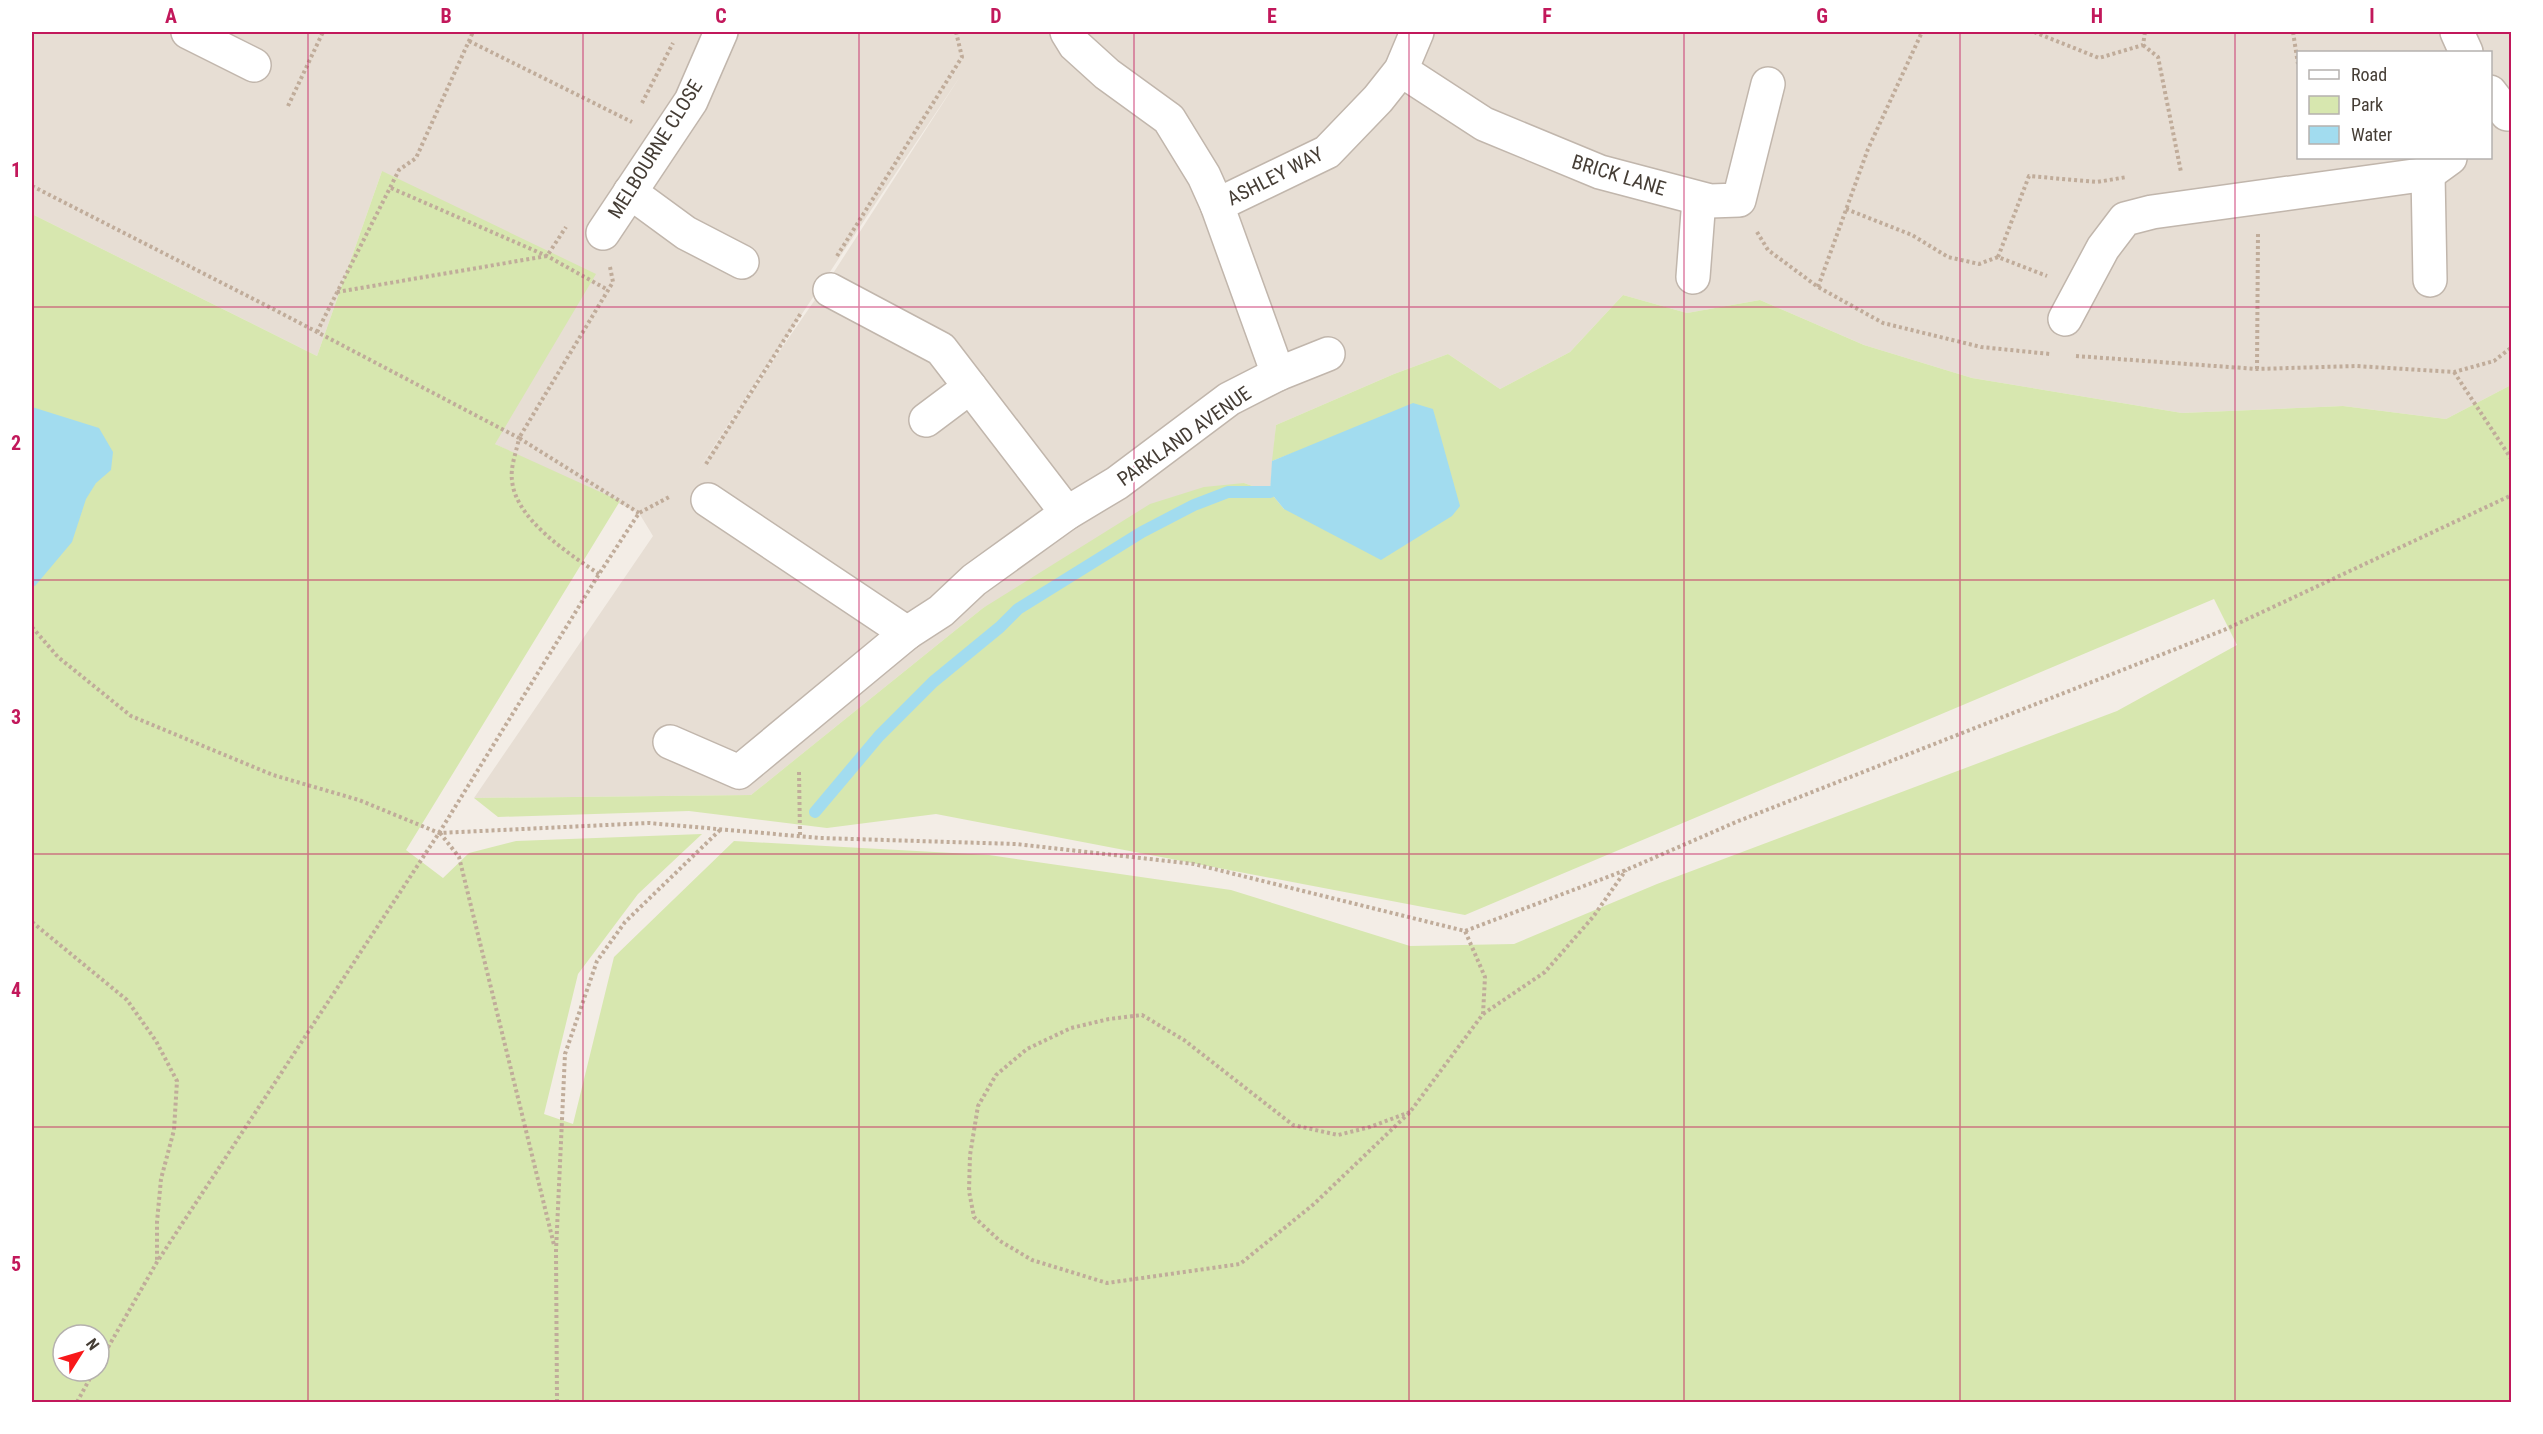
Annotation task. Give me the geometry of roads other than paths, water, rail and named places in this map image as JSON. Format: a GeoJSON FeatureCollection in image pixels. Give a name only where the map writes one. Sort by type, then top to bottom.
{"type":"FeatureCollection","features":[{"type":"Feature","properties":{"kind":"street"},"geometry":{"type":"LineString","coordinates":[[188,32],[254,65]]}},
{"type":"Feature","properties":{"kind":"street","name":"MELBOURNE CLOSE"},"geometry":{"type":"LineString","coordinates":[[603,233],[691,101],[721,32]]}},
{"type":"Feature","properties":{"kind":"street"},"geometry":{"type":"LineString","coordinates":[[1067,32],[1075,45],[1107,74],[1169,119],[1204,176],[1217,206],[1278,374]]}},
{"type":"Feature","properties":{"kind":"street","name":"ASHLEY WAY"},"geometry":{"type":"LineString","coordinates":[[1217,206],[1327,152],[1378,99],[1401,70],[1417,32]]}},
{"type":"Feature","properties":{"kind":"street"},"geometry":{"type":"LineString","coordinates":[[2457,32],[2466,51]]}},
{"type":"Feature","properties":{"kind":"street","name":"BRICK LANE"},"geometry":{"type":"LineString","coordinates":[[1401,70],[1484,124],[1600,172],[1710,201],[1739,200],[1768,84]]}},
{"type":"Feature","properties":{"kind":"street"},"geometry":{"type":"LineString","coordinates":[[2065,320],[2103,248],[2125,219],[2152,212],[2259,197],[2439,166],[2430,280]]}},
{"type":"Feature","properties":{"kind":"street"},"geometry":{"type":"LineString","coordinates":[[630,192],[686,233],[742,262]]}},
{"type":"Feature","properties":{"kind":"street"},"geometry":{"type":"LineString","coordinates":[[1693,277],[1699,199]]}},
{"type":"Feature","properties":{"kind":"street"},"geometry":{"type":"LineString","coordinates":[[830,290],[941,349],[1067,513]]}},
{"type":"Feature","properties":{"kind":"street","name":"PARKLAND AVENUE"},"geometry":{"type":"LineString","coordinates":[[670,742],[740,772],[907,633],[941,611],[974,580],[1067,513],[1117,483],[1229,399],[1278,374],[1328,354]]}},
{"type":"Feature","properties":{"kind":"street"},"geometry":{"type":"LineString","coordinates":[[926,420],[970,387]]}},
{"type":"Feature","properties":{"kind":"street"},"geometry":{"type":"LineString","coordinates":[[708,500],[907,633]]}},
{"type":"Feature","properties":{"kind":"water"},"geometry":{"type":"Polygon","coordinates":[[[1413,403],[1433,409],[1460,506],[1452,516],[1381,560],[1284,509],[1270,492],[1272,461],[1413,403]]]}},
{"type":"Feature","properties":{"kind":"water"},"geometry":{"type":"Polygon","coordinates":[[[32,407],[99,428],[113,452],[111,470],[96,483],[86,499],[72,542],[35,586],[32,585],[32,407]]]}},
{"type":"Feature","properties":{"kind":"waterway"},"geometry":{"type":"LineString","coordinates":[[815,812],[879,736],[933,682],[1000,627],[1018,609],[1142,532],[1194,505],[1228,492],[1270,492]]}}]}
